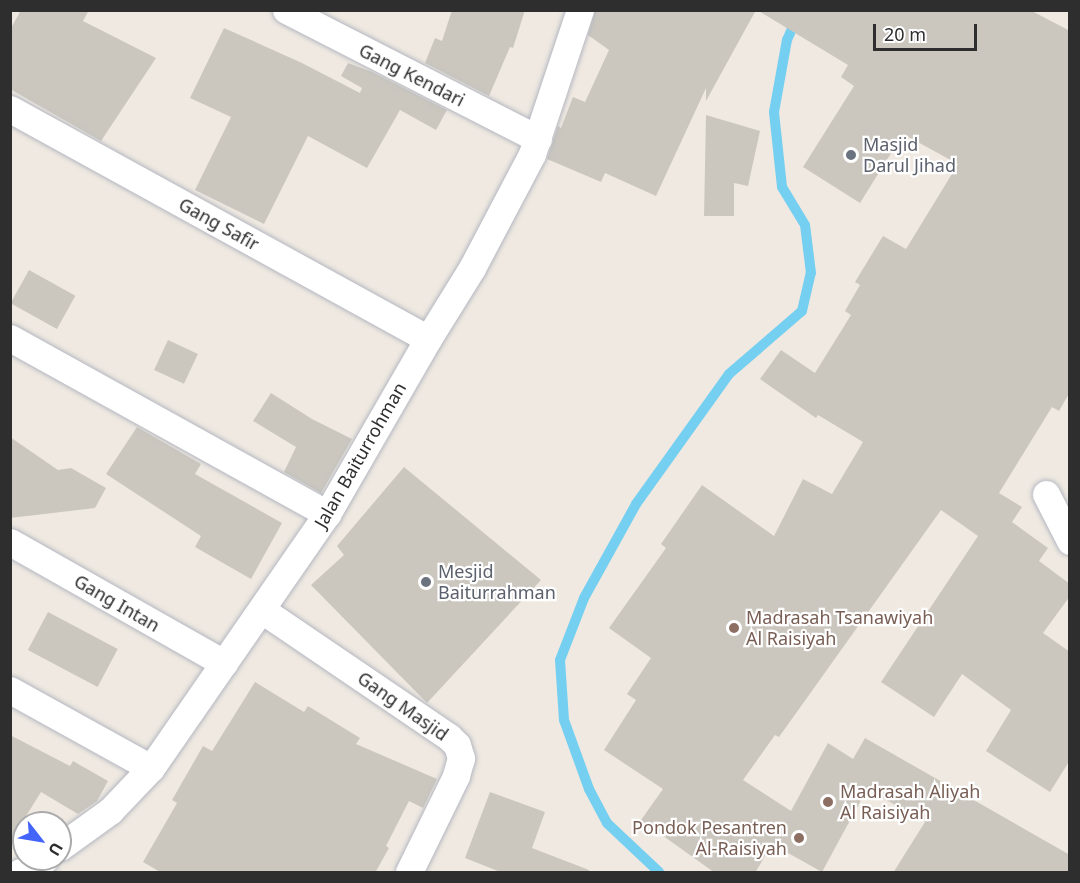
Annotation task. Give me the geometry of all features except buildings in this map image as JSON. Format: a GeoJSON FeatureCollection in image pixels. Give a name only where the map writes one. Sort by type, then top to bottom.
{"type":"FeatureCollection","features":[{"type":"Feature","properties":{"kind":"street","name":"Gang Kendari"},"geometry":{"type":"LineString","coordinates":[[286,10],[538,139]]}},
{"type":"Feature","properties":{"kind":"street","name":"Jalan Baiturrohman"},"geometry":{"type":"LineString","coordinates":[[72,838],[110,811],[151,768],[327,514],[428,339],[472,268],[538,139],[580,10]]}},
{"type":"Feature","properties":{"kind":"street","name":"Gang Safir"},"geometry":{"type":"LineString","coordinates":[[10,109],[428,339]]}},
{"type":"Feature","properties":{"kind":"street"},"geometry":{"type":"LineString","coordinates":[[10,338],[327,514]]}},
{"type":"Feature","properties":{"kind":"street"},"geometry":{"type":"LineString","coordinates":[[1046,494],[1070,541]]}},
{"type":"Feature","properties":{"kind":"street","name":"Gang Intan"},"geometry":{"type":"LineString","coordinates":[[10,542],[224,663]]}},
{"type":"Feature","properties":{"kind":"street","name":"Gang Masjid"},"geometry":{"type":"LineString","coordinates":[[262,610],[448,736],[457,745],[461,758],[456,776],[409,873]]}},
{"type":"Feature","properties":{"kind":"street"},"geometry":{"type":"LineString","coordinates":[[10,690],[151,768]]}},
{"type":"Feature","properties":{"kind":"waterway"},"geometry":{"type":"LineString","coordinates":[[659,872],[607,823],[589,789],[564,720],[560,660],[584,598],[636,504],[729,374],[802,311],[811,273],[805,225],[782,187],[774,112],[787,40],[797,18]]}},
{"type":"Feature","properties":{"kind":"place","name":"Masjid Darul Jihad"},"geometry":{"type":"Point","coordinates":[851,155]}},
{"type":"Feature","properties":{"kind":"place","name":"Mesjid Baiturrahman"},"geometry":{"type":"Point","coordinates":[426,582]}},
{"type":"Feature","properties":{"kind":"place","name":"Madrasah Tsanawiyah Al Raisiyah"},"geometry":{"type":"Point","coordinates":[734,628]}},
{"type":"Feature","properties":{"kind":"place","name":"Madrasah Aliyah Al Raisiyah"},"geometry":{"type":"Point","coordinates":[828,802]}},
{"type":"Feature","properties":{"kind":"place","name":"Pondok Pesantren Al-Raisiyah"},"geometry":{"type":"Point","coordinates":[799,838]}}]}
